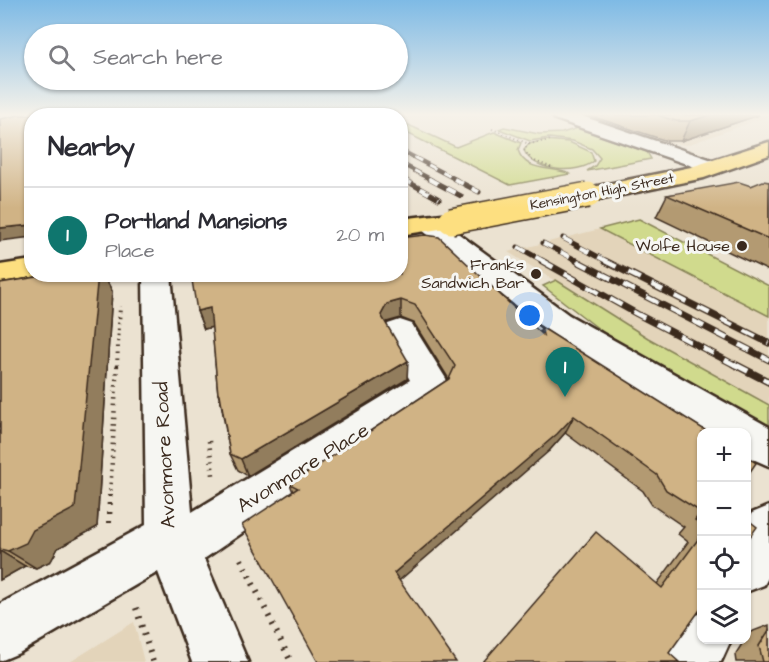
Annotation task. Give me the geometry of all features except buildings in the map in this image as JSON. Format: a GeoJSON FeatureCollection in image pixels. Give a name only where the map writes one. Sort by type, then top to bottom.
{"type":"FeatureCollection","features":[{"type":"Feature","properties":{"kind":"main road","name":"Kensington High Street"},"geometry":{"type":"LineString","coordinates":[[416,226],[711,175],[769,148]]}},
{"type":"Feature","properties":{"kind":"main road"},"geometry":{"type":"LineString","coordinates":[[0,274],[24,270]]}},
{"type":"Feature","properties":{"kind":"street"},"geometry":{"type":"LineString","coordinates":[[638,146],[711,175]]}},
{"type":"Feature","properties":{"kind":"street"},"geometry":{"type":"LineString","coordinates":[[416,226],[592,345],[735,428]]}},
{"type":"Feature","properties":{"kind":"street","name":"Avonmore Road"},"geometry":{"type":"LineString","coordinates":[[157,282],[172,544],[220,662]]}},
{"type":"Feature","properties":{"kind":"street","name":"Avonmore Place"},"geometry":{"type":"LineString","coordinates":[[0,634],[120,567],[172,544],[432,386],[400,332]]}},
{"type":"Feature","properties":{"kind":"street"},"geometry":{"type":"LineString","coordinates":[[751,437],[769,448]]}},
{"type":"Feature","properties":{"kind":"street"},"geometry":{"type":"LineString","coordinates":[[751,560],[769,530]]}},
{"type":"Feature","properties":{"kind":"street"},"geometry":{"type":"LineString","coordinates":[[690,662],[700,644]]}},
{"type":"Feature","properties":{"kind":"path"},"geometry":{"type":"LineString","coordinates":[[527,146],[524,150],[529,159],[557,168]]}},
{"type":"Feature","properties":{"kind":"path"},"geometry":{"type":"LineString","coordinates":[[121,297],[109,523],[120,567],[140,618],[153,662]]}},
{"type":"Feature","properties":{"kind":"shaded area"},"geometry":{"type":"Polygon","coordinates":[[[600,229],[769,315],[769,405],[648,338],[508,252],[600,229]]]}},
{"type":"Feature","properties":{"kind":"shaded area"},"geometry":{"type":"Polygon","coordinates":[[[134,622],[144,662],[70,662],[134,622]]]}},
{"type":"Feature","properties":{"kind":"green space"},"geometry":{"type":"Polygon","coordinates":[[[432,146],[520,146],[518,150],[522,157],[533,166],[570,174],[510,185],[432,146]]]}},
{"type":"Feature","properties":{"kind":"green space"},"geometry":{"type":"Polygon","coordinates":[[[527,146],[578,146],[591,152],[594,161],[577,168],[556,169],[536,163],[524,150],[527,146]]]}},
{"type":"Feature","properties":{"kind":"green space"},"geometry":{"type":"Polygon","coordinates":[[[585,146],[629,146],[647,152],[651,159],[587,171],[595,166],[600,158],[592,149],[585,146]]]}},
{"type":"Feature","properties":{"kind":"green space"},"geometry":{"type":"Polygon","coordinates":[[[639,219],[769,286],[769,316],[600,229],[639,219]]]}},
{"type":"Feature","properties":{"kind":"green space"},"geometry":{"type":"Polygon","coordinates":[[[556,280],[648,338],[769,405],[769,427],[665,371],[608,336],[543,286],[556,280]]]}},
{"type":"Feature","properties":{"kind":"railway"},"geometry":{"type":"LineString","coordinates":[[408,154],[457,180]]}},
{"type":"Feature","properties":{"kind":"railway"},"geometry":{"type":"LineString","coordinates":[[408,167],[432,180]]}},
{"type":"Feature","properties":{"kind":"railway"},"geometry":{"type":"LineString","coordinates":[[429,179],[461,196]]}},
{"type":"Feature","properties":{"kind":"railway"},"geometry":{"type":"LineString","coordinates":[[454,179],[479,192]]}},
{"type":"Feature","properties":{"kind":"railway"},"geometry":{"type":"LineString","coordinates":[[408,182],[439,199]]}},
{"type":"Feature","properties":{"kind":"railway"},"geometry":{"type":"LineString","coordinates":[[563,238],[608,262]]}},
{"type":"Feature","properties":{"kind":"railway"},"geometry":{"type":"LineString","coordinates":[[543,243],[580,262]]}},
{"type":"Feature","properties":{"kind":"railway"},"geometry":{"type":"LineString","coordinates":[[518,247],[545,262]]}},
{"type":"Feature","properties":{"kind":"railway"},"geometry":{"type":"LineString","coordinates":[[542,261],[737,366]]}},
{"type":"Feature","properties":{"kind":"railway"},"geometry":{"type":"LineString","coordinates":[[577,261],[769,360]]}},
{"type":"Feature","properties":{"kind":"railway"},"geometry":{"type":"LineString","coordinates":[[605,261],[769,343]]}},
{"type":"Feature","properties":{"kind":"railway"},"geometry":{"type":"LineString","coordinates":[[734,364],[769,382]]}},
{"type":"Feature","properties":{"kind":"place","name":"Wolfe House"},"geometry":{"type":"Point","coordinates":[742,246]}},
{"type":"Feature","properties":{"kind":"place","name":"Franks Sandwich Bar"},"geometry":{"type":"Point","coordinates":[536,274]}},
{"type":"Feature","properties":{"kind":"place","name":"Portland Mansions"},"geometry":{"type":"Point","coordinates":[565,397]}}]}
